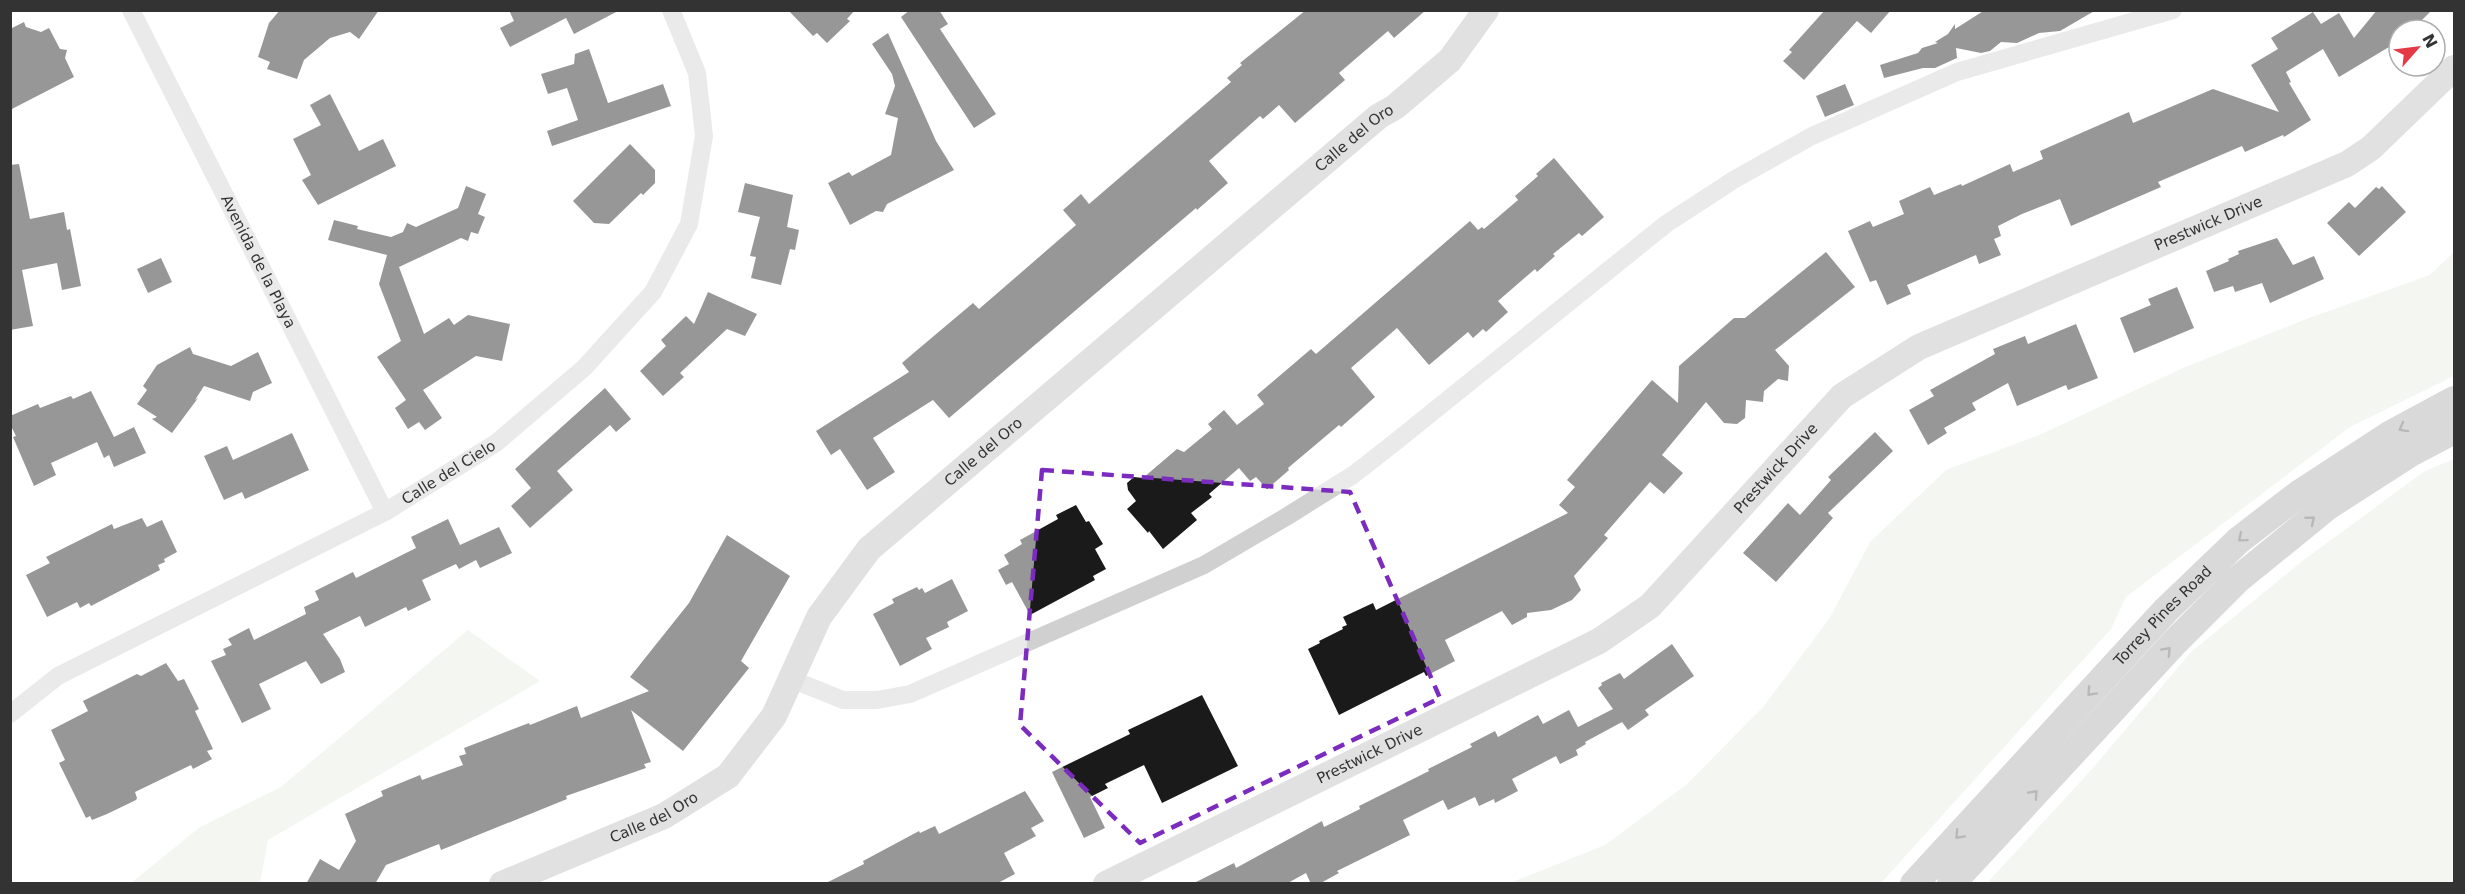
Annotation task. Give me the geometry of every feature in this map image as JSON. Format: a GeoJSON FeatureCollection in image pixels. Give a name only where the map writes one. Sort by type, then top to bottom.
{"type":"FeatureCollection","features":[{"type":"Feature","properties":{"kind":"main road","name":"Torrey Pines Road"},"geometry":{"type":"LineString","coordinates":[[1914,884],[2166,610],[2239,540],[2299,494],[2391,434],[2454,400]]}},
{"type":"Feature","properties":{"kind":"main road","name":"Torrey Pines Road"},"geometry":{"type":"LineString","coordinates":[[1952,884],[2175,642],[2237,580],[2328,506],[2412,452],[2454,430]]}},
{"type":"Feature","properties":{"kind":"street","name":"Avenida de la Playa"},"geometry":{"type":"LineString","coordinates":[[131,10],[385,512]]}},
{"type":"Feature","properties":{"kind":"street","name":"Calle del Cielo"},"geometry":{"type":"LineString","coordinates":[[10,714],[58,676],[385,512],[496,443],[584,368],[653,292],[690,224],[704,136],[697,73],[671,10]]}},
{"type":"Feature","properties":{"kind":"street","name":"Calle del Oro"},"geometry":{"type":"LineString","coordinates":[[502,884],[664,816],[728,776],[774,716],[819,617],[869,549],[1379,116],[1395,107],[1450,60],[1486,10]]}},
{"type":"Feature","properties":{"kind":"street"},"geometry":{"type":"LineString","coordinates":[[791,679],[843,700],[877,700],[910,694],[1204,565],[1286,518],[1353,475],[1666,224],[1735,178],[1812,136],[1957,72],[2174,10]]}},
{"type":"Feature","properties":{"kind":"street","name":"Prestwick Drive"},"geometry":{"type":"LineString","coordinates":[[1106,884],[1599,641],[1650,606],[1842,396],[1919,347],[2347,164],[2371,148],[2454,68]]}},
{"type":"Feature","properties":{"kind":"highlighted area"},"geometry":{"type":"Polygon","coordinates":[[[1042,470],[1350,492],[1440,698],[1140,843],[1020,725],[1042,470]]]}},
{"type":"Feature","properties":{"kind":"shaded area"},"geometry":{"type":"Polygon","coordinates":[[[2454,252],[2454,376],[2350,427],[2126,597],[2111,629],[1881,883],[1510,883],[1605,845],[1686,785],[1764,706],[1829,619],[1870,542],[1946,470],[2037,436],[2183,368],[2309,318],[2430,275],[2454,252]]]}},
{"type":"Feature","properties":{"kind":"shaded area"},"geometry":{"type":"Polygon","coordinates":[[[2454,459],[2454,883],[1987,883],[2093,768],[2191,652],[2305,559],[2425,471],[2454,459]]]}},
{"type":"Feature","properties":{"kind":"shaded area"},"geometry":{"type":"Polygon","coordinates":[[[468,630],[540,681],[268,840],[260,883],[131,883],[200,827],[281,787],[468,630]]]}},
{"type":"Feature","properties":{"kind":"building"},"geometry":{"type":"Polygon","coordinates":[[[280,10],[379,10],[359,39],[350,32],[330,38],[304,60],[297,79],[267,69],[270,62],[258,57],[269,23],[280,10]]]}},
{"type":"Feature","properties":{"kind":"building"},"geometry":{"type":"Polygon","coordinates":[[[509,10],[620,10],[574,34],[566,18],[510,47],[500,28],[514,21],[509,10]]]}},
{"type":"Feature","properties":{"kind":"building"},"geometry":{"type":"Polygon","coordinates":[[[788,10],[855,10],[847,19],[850,21],[827,43],[817,33],[813,36],[788,10]]]}},
{"type":"Feature","properties":{"kind":"building"},"geometry":{"type":"Polygon","coordinates":[[[910,10],[939,10],[948,24],[940,29],[996,114],[974,128],[901,17],[910,10]]]}},
{"type":"Feature","properties":{"kind":"building"},"geometry":{"type":"Polygon","coordinates":[[[1306,10],[1426,10],[1394,38],[1388,31],[1339,73],[1345,80],[1295,123],[1279,105],[1263,119],[1260,116],[1209,161],[1228,183],[949,418],[933,400],[873,438],[895,472],[867,490],[840,449],[831,455],[816,431],[909,372],[902,363],[973,303],[979,309],[1076,225],[1063,210],[1081,194],[1089,204],[1231,82],[1227,78],[1242,65],[1240,63],[1306,10]]]}},
{"type":"Feature","properties":{"kind":"building"},"geometry":{"type":"Polygon","coordinates":[[[1825,10],[1891,10],[1871,33],[1857,21],[1804,80],[1783,61],[1792,52],[1789,50],[1825,10]]]}},
{"type":"Feature","properties":{"kind":"building"},"geometry":{"type":"Polygon","coordinates":[[[1985,10],[2096,10],[2060,31],[2039,33],[2017,43],[2001,42],[1990,51],[1981,53],[1956,48],[1957,58],[1935,68],[1923,68],[1884,78],[1880,65],[1918,53],[1922,48],[1938,43],[1935,42],[1948,34],[1955,24],[1955,29],[1985,10]]]}},
{"type":"Feature","properties":{"kind":"building"},"geometry":{"type":"Polygon","coordinates":[[[2377,10],[2432,10],[2424,18],[2387,18],[2387,48],[2339,77],[2323,49],[2286,72],[2291,82],[2289,83],[2311,120],[2284,137],[2283,135],[2245,152],[2242,146],[2158,182],[2161,187],[2071,226],[2060,199],[2022,214],[1998,226],[2001,236],[1994,239],[2001,255],[1979,264],[1976,255],[1907,285],[1911,294],[1887,305],[1876,280],[1870,282],[1848,231],[1870,221],[1873,227],[1904,214],[1899,201],[1930,187],[1934,195],[1961,184],[1962,186],[2010,164],[2013,172],[2043,159],[2040,151],[2129,112],[2133,123],[2213,89],[2279,112],[2251,65],[2278,49],[2271,38],[2313,12],[2321,24],[2339,13],[2354,38],[2377,10]]]}},
{"type":"Feature","properties":{"kind":"building"},"geometry":{"type":"Polygon","coordinates":[[[24,22],[26,27],[41,32],[49,28],[60,49],[67,50],[65,58],[74,77],[10,110],[10,29],[24,22]]]}},
{"type":"Feature","properties":{"kind":"building"},"geometry":{"type":"Polygon","coordinates":[[[888,33],[936,141],[954,170],[887,204],[883,212],[876,211],[850,225],[828,183],[849,172],[852,176],[891,155],[898,118],[885,114],[895,86],[892,74],[872,44],[888,33]]]}},
{"type":"Feature","properties":{"kind":"building"},"geometry":{"type":"Polygon","coordinates":[[[589,49],[608,103],[663,84],[671,106],[552,146],[547,131],[578,120],[567,88],[548,94],[541,74],[574,64],[575,54],[589,49]]]}},
{"type":"Feature","properties":{"kind":"building"},"geometry":{"type":"Polygon","coordinates":[[[1845,84],[1854,105],[1825,117],[1816,96],[1845,84]]]}},
{"type":"Feature","properties":{"kind":"building"},"geometry":{"type":"Polygon","coordinates":[[[330,94],[359,151],[383,139],[396,166],[318,205],[302,180],[311,175],[293,139],[321,125],[310,105],[330,94]]]}},
{"type":"Feature","properties":{"kind":"building"},"geometry":{"type":"Polygon","coordinates":[[[630,144],[655,170],[655,183],[643,195],[641,193],[609,224],[594,223],[573,201],[630,144]]]}},
{"type":"Feature","properties":{"kind":"building"},"geometry":{"type":"Polygon","coordinates":[[[1554,158],[1604,217],[1582,236],[1579,233],[1553,254],[1555,256],[1537,272],[1535,269],[1498,301],[1508,312],[1486,332],[1483,329],[1473,338],[1468,332],[1429,365],[1397,328],[1351,368],[1375,397],[1288,468],[1289,470],[1267,489],[1256,477],[1250,481],[1239,468],[1209,494],[1212,497],[1191,513],[1197,520],[1163,549],[1127,509],[1136,501],[1128,490],[1127,483],[1134,477],[1143,478],[1177,449],[1184,452],[1212,429],[1208,424],[1224,410],[1237,425],[1264,404],[1257,395],[1311,349],[1316,354],[1470,221],[1478,230],[1482,227],[1484,229],[1518,200],[1515,196],[1554,158]]]}},
{"type":"Feature","properties":{"kind":"building"},"geometry":{"type":"Polygon","coordinates":[[[19,164],[30,219],[64,212],[67,230],[70,229],[81,286],[62,290],[57,263],[22,270],[33,326],[10,330],[10,165],[19,164]]]}},
{"type":"Feature","properties":{"kind":"building"},"geometry":{"type":"Polygon","coordinates":[[[745,183],[793,195],[787,227],[799,230],[795,250],[790,249],[781,285],[751,278],[756,257],[750,256],[760,217],[738,212],[745,183]]]}},
{"type":"Feature","properties":{"kind":"building"},"geometry":{"type":"Polygon","coordinates":[[[466,186],[486,194],[478,214],[485,217],[478,234],[471,232],[468,241],[461,238],[399,267],[424,334],[449,318],[454,325],[468,315],[510,324],[502,361],[476,356],[423,390],[442,418],[425,430],[419,422],[408,429],[395,408],[406,400],[377,357],[401,341],[379,284],[387,255],[328,240],[334,220],[358,226],[357,229],[391,237],[403,232],[407,223],[416,227],[458,208],[466,186]]]}},
{"type":"Feature","properties":{"kind":"building"},"geometry":{"type":"Polygon","coordinates":[[[2382,186],[2406,212],[2359,256],[2327,223],[2349,202],[2355,208],[2376,187],[2379,189],[2382,186]]]}},
{"type":"Feature","properties":{"kind":"building"},"geometry":{"type":"Polygon","coordinates":[[[2277,238],[2293,265],[2314,256],[2324,279],[2270,303],[2262,283],[2235,292],[2233,286],[2214,292],[2206,271],[2229,261],[2228,259],[2239,254],[2238,251],[2277,238]]]}},
{"type":"Feature","properties":{"kind":"building"},"geometry":{"type":"Polygon","coordinates":[[[1826,252],[1855,287],[1775,350],[1789,366],[1788,381],[1778,379],[1764,391],[1763,402],[1746,400],[1745,418],[1737,424],[1724,423],[1706,402],[1662,455],[1683,473],[1664,494],[1650,482],[1604,535],[1608,538],[1574,576],[1581,590],[1572,600],[1551,610],[1527,613],[1527,617],[1512,625],[1502,611],[1445,640],[1455,661],[1426,676],[1424,672],[1339,715],[1308,649],[1343,629],[1342,627],[1347,625],[1343,617],[1373,603],[1376,610],[1568,513],[1559,505],[1575,487],[1567,480],[1652,380],[1678,403],[1679,366],[1734,318],[1745,318],[1826,252]]]}},
{"type":"Feature","properties":{"kind":"building"},"geometry":{"type":"Polygon","coordinates":[[[161,258],[172,282],[148,293],[137,269],[161,258]]]}},
{"type":"Feature","properties":{"kind":"building"},"geometry":{"type":"Polygon","coordinates":[[[2177,287],[2194,328],[2134,353],[2120,318],[2151,305],[2148,299],[2177,287]]]}},
{"type":"Feature","properties":{"kind":"building"},"geometry":{"type":"Polygon","coordinates":[[[708,292],[757,314],[745,336],[727,329],[680,373],[684,377],[663,396],[640,371],[666,346],[661,340],[686,316],[694,324],[708,292]]]}},
{"type":"Feature","properties":{"kind":"building"},"geometry":{"type":"Polygon","coordinates":[[[2076,324],[2098,378],[2068,390],[2066,385],[2017,406],[2008,383],[1972,403],[1976,410],[1944,428],[1947,433],[1928,445],[1909,410],[1934,396],[1930,390],[1995,354],[1993,349],[2025,336],[2028,344],[2076,324]]]}},
{"type":"Feature","properties":{"kind":"building"},"geometry":{"type":"Polygon","coordinates":[[[190,347],[193,354],[231,366],[258,352],[272,383],[253,392],[250,401],[204,386],[172,433],[152,419],[157,417],[137,404],[147,390],[143,386],[157,365],[190,347]]]}},
{"type":"Feature","properties":{"kind":"building"},"geometry":{"type":"Polygon","coordinates":[[[605,388],[631,419],[616,432],[610,425],[557,471],[573,490],[530,528],[511,506],[531,488],[515,469],[605,388]]]}},
{"type":"Feature","properties":{"kind":"building"},"geometry":{"type":"Polygon","coordinates":[[[91,391],[114,437],[134,427],[146,453],[114,467],[109,455],[104,458],[97,442],[51,463],[56,475],[34,486],[13,437],[16,436],[10,424],[10,416],[38,404],[40,408],[71,396],[73,399],[91,391]]]}},
{"type":"Feature","properties":{"kind":"building"},"geometry":{"type":"Polygon","coordinates":[[[1875,432],[1893,451],[1828,513],[1833,518],[1776,582],[1743,553],[1788,503],[1800,515],[1831,480],[1828,477],[1875,432]]]}},
{"type":"Feature","properties":{"kind":"building"},"geometry":{"type":"Polygon","coordinates":[[[292,433],[309,470],[245,499],[242,492],[224,500],[204,456],[227,446],[233,460],[292,433]]]}},
{"type":"Feature","properties":{"kind":"building"},"geometry":{"type":"Polygon","coordinates":[[[1076,505],[1103,544],[1095,549],[1106,569],[1093,576],[1095,580],[1030,615],[1012,582],[1006,585],[998,570],[1009,564],[1004,555],[1022,544],[1020,540],[1058,519],[1056,515],[1076,505]]]}},
{"type":"Feature","properties":{"kind":"building"},"geometry":{"type":"Polygon","coordinates":[[[142,518],[147,527],[162,520],[177,552],[158,565],[160,570],[91,606],[89,603],[80,608],[77,602],[47,617],[26,575],[50,563],[46,557],[112,524],[114,529],[142,518]]]}},
{"type":"Feature","properties":{"kind":"building"},"geometry":{"type":"Polygon","coordinates":[[[448,519],[460,545],[499,527],[512,553],[480,568],[476,560],[459,569],[456,564],[422,580],[431,600],[408,611],[406,607],[365,627],[360,616],[323,634],[340,659],[345,672],[321,684],[306,661],[259,684],[271,709],[242,723],[211,661],[226,655],[223,649],[232,645],[228,639],[249,628],[254,640],[306,614],[304,607],[319,600],[315,591],[353,572],[356,578],[416,548],[411,537],[448,519]]]}},
{"type":"Feature","properties":{"kind":"building"},"geometry":{"type":"Polygon","coordinates":[[[727,535],[790,576],[741,661],[749,668],[683,751],[631,710],[651,762],[644,764],[646,768],[566,796],[567,799],[441,850],[439,844],[386,865],[375,884],[306,884],[320,859],[339,870],[356,841],[345,814],[383,796],[381,791],[420,775],[422,780],[463,765],[459,756],[466,754],[464,748],[529,723],[530,725],[577,706],[581,718],[649,691],[630,677],[689,603],[727,535]]]}},
{"type":"Feature","properties":{"kind":"building"},"geometry":{"type":"Polygon","coordinates":[[[952,579],[968,611],[947,622],[949,627],[926,638],[932,649],[900,666],[873,614],[894,603],[892,599],[917,587],[919,590],[922,588],[925,593],[952,579]]]}},
{"type":"Feature","properties":{"kind":"building"},"geometry":{"type":"Polygon","coordinates":[[[1672,644],[1694,676],[1645,710],[1649,715],[1628,730],[1622,722],[1585,742],[1586,744],[1576,750],[1578,755],[1560,764],[1556,756],[1512,779],[1518,791],[1495,803],[1494,799],[1479,806],[1475,797],[1448,810],[1443,800],[1403,820],[1410,835],[1337,871],[1339,873],[1319,884],[1311,884],[1306,873],[1286,884],[1192,884],[1234,863],[1236,868],[1322,821],[1324,827],[1360,809],[1359,806],[1429,771],[1428,769],[1472,747],[1470,744],[1495,731],[1498,737],[1538,715],[1543,724],[1569,710],[1578,727],[1613,709],[1598,688],[1602,685],[1601,683],[1620,673],[1624,679],[1672,644]]]}},
{"type":"Feature","properties":{"kind":"building"},"geometry":{"type":"Polygon","coordinates":[[[166,663],[178,681],[184,679],[199,709],[195,711],[213,749],[207,751],[212,759],[193,769],[191,765],[135,792],[136,800],[107,814],[92,820],[90,816],[86,818],[59,763],[65,760],[51,730],[88,711],[83,701],[137,674],[141,676],[166,663]]]}},
{"type":"Feature","properties":{"kind":"building"},"geometry":{"type":"Polygon","coordinates":[[[1202,695],[1238,766],[1162,803],[1144,765],[1105,784],[1108,788],[1090,797],[1105,828],[1084,838],[1052,772],[1130,734],[1128,730],[1202,695]]]}},
{"type":"Feature","properties":{"kind":"building"},"geometry":{"type":"Polygon","coordinates":[[[1025,791],[1044,821],[1031,828],[1036,836],[1004,853],[1015,874],[996,884],[824,884],[864,864],[863,861],[919,831],[920,833],[935,826],[939,834],[1025,791]]]}}]}
